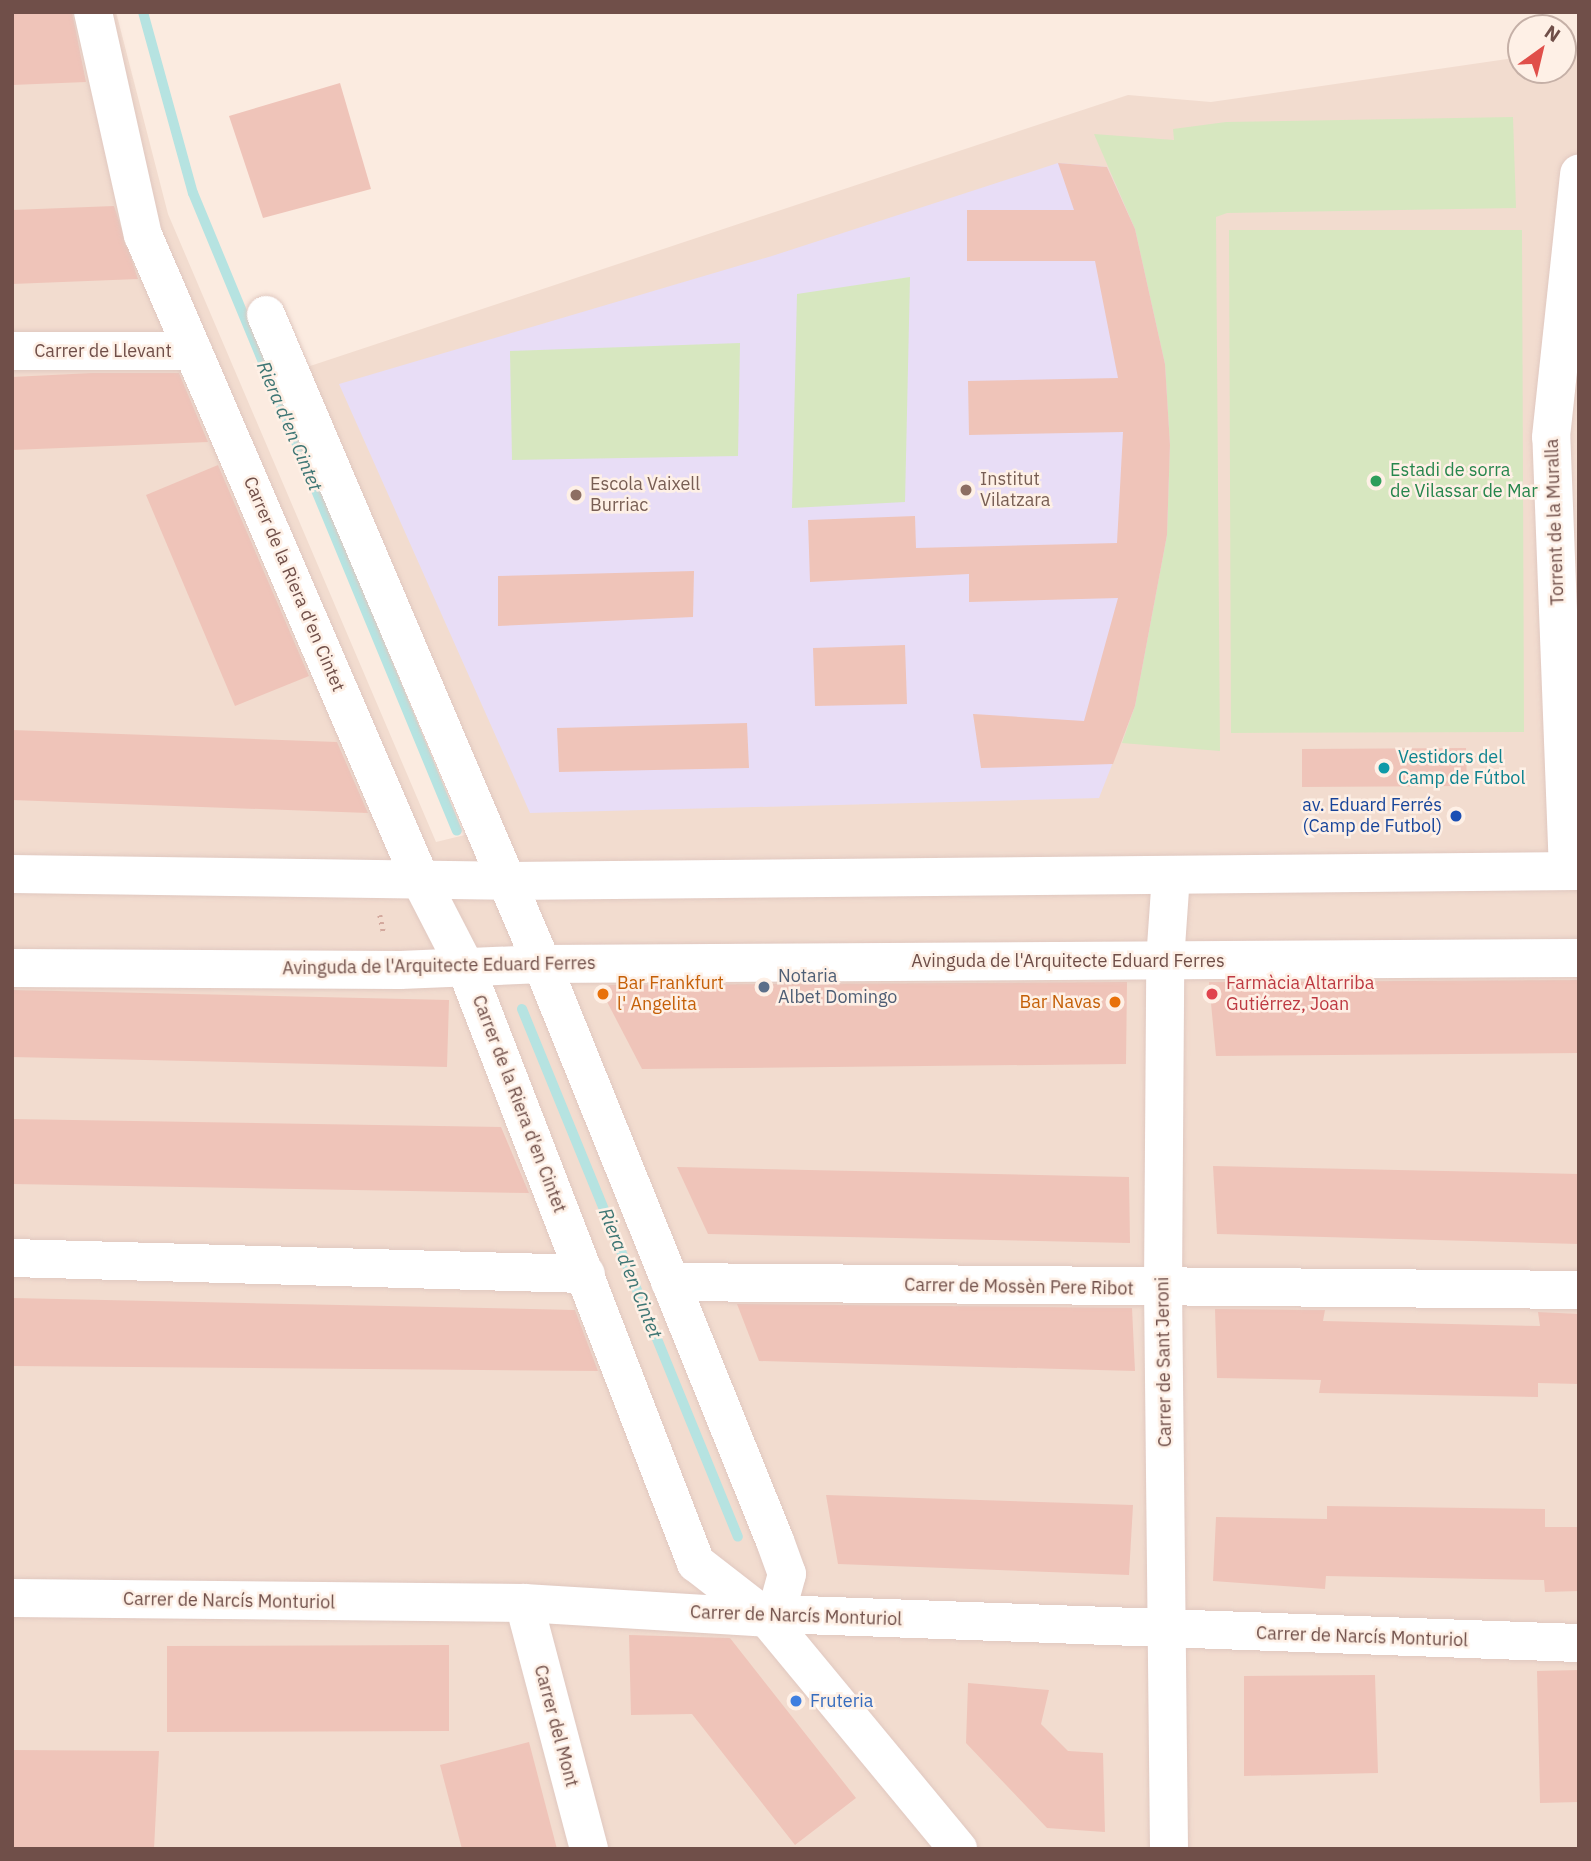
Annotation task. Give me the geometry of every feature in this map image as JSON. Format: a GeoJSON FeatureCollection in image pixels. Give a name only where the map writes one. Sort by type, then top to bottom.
{"type":"FeatureCollection","features":[{"type":"Feature","properties":{"kind":"street","name":"Carrer de la Riera d'en Cintet"},"geometry":{"type":"LineString","coordinates":[[93,12],[143,235],[421,881],[466,968],[696,1563],[771,1616],[958,1849]]}},
{"type":"Feature","properties":{"kind":"street","name":"Torrent de la Muralla"},"geometry":{"type":"LineString","coordinates":[[1573,871],[1552,437],[1579,173]]}},
{"type":"Feature","properties":{"kind":"street"},"geometry":{"type":"LineString","coordinates":[[267,315],[542,964],[787,1574],[771,1616]]}},
{"type":"Feature","properties":{"kind":"street","name":"Carrer de Llevant"},"geometry":{"type":"LineString","coordinates":[[12,352],[193,351]]}},
{"type":"Feature","properties":{"kind":"street"},"geometry":{"type":"LineString","coordinates":[[12,874],[421,881],[501,867],[1171,875],[1573,871]]}},
{"type":"Feature","properties":{"kind":"street","name":"Carrer de Sant Jeroni"},"geometry":{"type":"LineString","coordinates":[[1169,1849],[1163,1288],[1165,961],[1171,875]]}},
{"type":"Feature","properties":{"kind":"street","name":"Avinguda de l'Arquitecte Eduard Ferres"},"geometry":{"type":"LineString","coordinates":[[12,968],[400,970],[542,964],[1579,958]]}},
{"type":"Feature","properties":{"kind":"street"},"geometry":{"type":"LineString","coordinates":[[12,1258],[586,1274]]}},
{"type":"Feature","properties":{"kind":"street","name":"Carrer de Mossèn Pere Ribot"},"geometry":{"type":"LineString","coordinates":[[670,1282],[1579,1290]]}},
{"type":"Feature","properties":{"kind":"street","name":"Carrer de Narcís Monturiol"},"geometry":{"type":"LineString","coordinates":[[12,1598],[524,1603],[771,1616],[1579,1643]]}},
{"type":"Feature","properties":{"kind":"street","name":"Carrer del Mont"},"geometry":{"type":"LineString","coordinates":[[524,1603],[589,1849]]}},
{"type":"Feature","properties":{"kind":"path"},"geometry":{"type":"LineString","coordinates":[[371,881],[388,947],[400,970]]}},
{"type":"Feature","properties":{"kind":"shaded area"},"geometry":{"type":"Polygon","coordinates":[[[12,12],[116,12],[168,214],[436,842],[477,832],[289,373],[1128,95],[1211,102],[1507,59],[1507,84],[1577,84],[1579,50],[1579,1849],[12,1849],[12,12]]]}},
{"type":"Feature","properties":{"kind":"shaded area"},"geometry":{"type":"Polygon","coordinates":[[[1058,163],[1107,167],[1135,229],[1165,364],[1170,445],[1167,535],[1135,706],[1099,798],[530,813],[339,384],[772,256],[1058,163]]]}},
{"type":"Feature","properties":{"kind":"green space"},"geometry":{"type":"Polygon","coordinates":[[[1513,117],[1516,208],[1227,213],[1216,217],[1220,751],[1122,743],[1135,706],[1167,535],[1170,445],[1165,364],[1135,229],[1094,134],[1174,140],[1173,129],[1226,122],[1513,117]]]}},
{"type":"Feature","properties":{"kind":"green space","name":"Estadi de sorra de Vilassar de Mar"},"geometry":{"type":"Polygon","coordinates":[[[1229,230],[1522,230],[1524,732],[1231,733],[1229,230]]]}},
{"type":"Feature","properties":{"kind":"green space"},"geometry":{"type":"Polygon","coordinates":[[[910,277],[905,502],[792,508],[797,294],[910,277]]]}},
{"type":"Feature","properties":{"kind":"green space"},"geometry":{"type":"Polygon","coordinates":[[[740,343],[738,456],[512,460],[510,351],[740,343]]]}},
{"type":"Feature","properties":{"kind":"building"},"geometry":{"type":"Polygon","coordinates":[[[12,12],[72,12],[86,82],[12,85],[12,12]]]}},
{"type":"Feature","properties":{"kind":"building"},"geometry":{"type":"Polygon","coordinates":[[[340,83],[371,189],[263,218],[229,116],[340,83]]]}},
{"type":"Feature","properties":{"kind":"building"},"geometry":{"type":"Polygon","coordinates":[[[1058,163],[1107,167],[1135,229],[1165,364],[1170,445],[1167,535],[1135,706],[1113,764],[981,768],[973,714],[1084,721],[1118,598],[969,602],[969,574],[810,582],[808,520],[915,516],[916,548],[1117,543],[1123,432],[969,435],[968,381],[1118,378],[1095,261],[967,261],[967,210],[1074,210],[1058,163]]]}},
{"type":"Feature","properties":{"kind":"building"},"geometry":{"type":"Polygon","coordinates":[[[114,206],[138,279],[12,284],[12,210],[114,206]]]}},
{"type":"Feature","properties":{"kind":"building"},"geometry":{"type":"Polygon","coordinates":[[[179,373],[208,442],[12,450],[12,377],[179,373]]]}},
{"type":"Feature","properties":{"kind":"building"},"geometry":{"type":"Polygon","coordinates":[[[218,465],[309,676],[235,706],[146,495],[218,465]]]}},
{"type":"Feature","properties":{"kind":"building"},"geometry":{"type":"Polygon","coordinates":[[[694,571],[693,617],[498,626],[498,576],[694,571]]]}},
{"type":"Feature","properties":{"kind":"building"},"geometry":{"type":"Polygon","coordinates":[[[905,645],[907,704],[815,706],[813,648],[905,645]]]}},
{"type":"Feature","properties":{"kind":"building"},"geometry":{"type":"Polygon","coordinates":[[[747,723],[749,768],[559,772],[557,728],[747,723]]]}},
{"type":"Feature","properties":{"kind":"building"},"geometry":{"type":"Polygon","coordinates":[[[12,730],[337,742],[368,813],[12,800],[12,730]]]}},
{"type":"Feature","properties":{"kind":"building","name":"Vestidors del Camp de Fútbol"},"geometry":{"type":"Polygon","coordinates":[[[1466,748],[1467,786],[1302,787],[1302,749],[1466,748]]]}},
{"type":"Feature","properties":{"kind":"building"},"geometry":{"type":"Polygon","coordinates":[[[1579,980],[1579,1053],[1216,1056],[1209,982],[1579,980]]]}},
{"type":"Feature","properties":{"kind":"building"},"geometry":{"type":"Polygon","coordinates":[[[1127,982],[1126,1064],[642,1069],[603,994],[609,985],[1127,982]]]}},
{"type":"Feature","properties":{"kind":"building"},"geometry":{"type":"Polygon","coordinates":[[[12,990],[449,1000],[447,1067],[12,1057],[12,990]]]}},
{"type":"Feature","properties":{"kind":"building"},"geometry":{"type":"Polygon","coordinates":[[[12,1119],[501,1127],[529,1193],[12,1184],[12,1119]]]}},
{"type":"Feature","properties":{"kind":"building"},"geometry":{"type":"Polygon","coordinates":[[[1213,1166],[1579,1174],[1579,1244],[1217,1234],[1213,1166]]]}},
{"type":"Feature","properties":{"kind":"building"},"geometry":{"type":"Polygon","coordinates":[[[677,1167],[1129,1177],[1130,1243],[708,1234],[677,1167]]]}},
{"type":"Feature","properties":{"kind":"building"},"geometry":{"type":"Polygon","coordinates":[[[12,1298],[575,1310],[598,1371],[12,1366],[12,1298]]]}},
{"type":"Feature","properties":{"kind":"building"},"geometry":{"type":"Polygon","coordinates":[[[737,1304],[1132,1308],[1135,1371],[759,1361],[737,1304]]]}},
{"type":"Feature","properties":{"kind":"building"},"geometry":{"type":"Polygon","coordinates":[[[1215,1309],[1325,1310],[1323,1321],[1540,1326],[1538,1312],[1579,1314],[1579,1384],[1538,1383],[1538,1397],[1319,1393],[1321,1380],[1217,1378],[1215,1309]]]}},
{"type":"Feature","properties":{"kind":"building"},"geometry":{"type":"Polygon","coordinates":[[[826,1495],[1133,1505],[1129,1575],[838,1564],[826,1495]]]}},
{"type":"Feature","properties":{"kind":"building"},"geometry":{"type":"Polygon","coordinates":[[[1327,1506],[1545,1509],[1545,1527],[1579,1527],[1579,1591],[1545,1592],[1544,1580],[1326,1576],[1325,1589],[1213,1581],[1216,1517],[1327,1519],[1327,1506]]]}},
{"type":"Feature","properties":{"kind":"building"},"geometry":{"type":"Polygon","coordinates":[[[629,1635],[730,1638],[856,1798],[795,1845],[692,1714],[631,1715],[629,1635]]]}},
{"type":"Feature","properties":{"kind":"building"},"geometry":{"type":"Polygon","coordinates":[[[449,1645],[449,1731],[167,1732],[167,1646],[449,1645]]]}},
{"type":"Feature","properties":{"kind":"building"},"geometry":{"type":"Polygon","coordinates":[[[1579,1670],[1579,1802],[1540,1803],[1537,1671],[1579,1670]]]}},
{"type":"Feature","properties":{"kind":"building"},"geometry":{"type":"Polygon","coordinates":[[[1375,1675],[1378,1773],[1244,1776],[1244,1676],[1375,1675]]]}},
{"type":"Feature","properties":{"kind":"building"},"geometry":{"type":"Polygon","coordinates":[[[968,1683],[1049,1690],[1041,1724],[1068,1751],[1103,1753],[1105,1832],[1047,1828],[966,1743],[968,1683]]]}},
{"type":"Feature","properties":{"kind":"building"},"geometry":{"type":"Polygon","coordinates":[[[529,1742],[557,1849],[462,1849],[440,1765],[529,1742]]]}},
{"type":"Feature","properties":{"kind":"building"},"geometry":{"type":"Polygon","coordinates":[[[12,1750],[159,1751],[154,1849],[12,1849],[12,1750]]]}},
{"type":"Feature","properties":{"kind":"waterway","name":"Riera d'en Cintet"},"geometry":{"type":"LineString","coordinates":[[143,12],[193,193],[457,831]]}},
{"type":"Feature","properties":{"kind":"waterway","name":"Riera d'en Cintet"},"geometry":{"type":"LineString","coordinates":[[522,1009],[738,1537]]}},
{"type":"Feature","properties":{"kind":"place","name":"Estadi de sorra de Vilassar de Mar"},"geometry":{"type":"Point","coordinates":[1376,481]}},
{"type":"Feature","properties":{"kind":"place","name":"Institut Vilatzara"},"geometry":{"type":"Point","coordinates":[966,490]}},
{"type":"Feature","properties":{"kind":"place","name":"Escola Vaixell Burriac"},"geometry":{"type":"Point","coordinates":[576,495]}},
{"type":"Feature","properties":{"kind":"place","name":"Vestidors del Camp de Fútbol"},"geometry":{"type":"Point","coordinates":[1384,768]}},
{"type":"Feature","properties":{"kind":"place","name":"av. Eduard Ferrés (Camp de Futbol)"},"geometry":{"type":"Point","coordinates":[1456,816]}},
{"type":"Feature","properties":{"kind":"place","name":"Notaria Albet Domingo"},"geometry":{"type":"Point","coordinates":[764,987]}},
{"type":"Feature","properties":{"kind":"place","name":"Bar Frankfurt l' Angelita"},"geometry":{"type":"Point","coordinates":[603,994]}},
{"type":"Feature","properties":{"kind":"place","name":"Farmàcia Altarriba Gutiérrez, Joan"},"geometry":{"type":"Point","coordinates":[1212,994]}},
{"type":"Feature","properties":{"kind":"place","name":"Bar Navas"},"geometry":{"type":"Point","coordinates":[1115,1002]}},
{"type":"Feature","properties":{"kind":"place","name":"Fruteria"},"geometry":{"type":"Point","coordinates":[796,1701]}}]}
